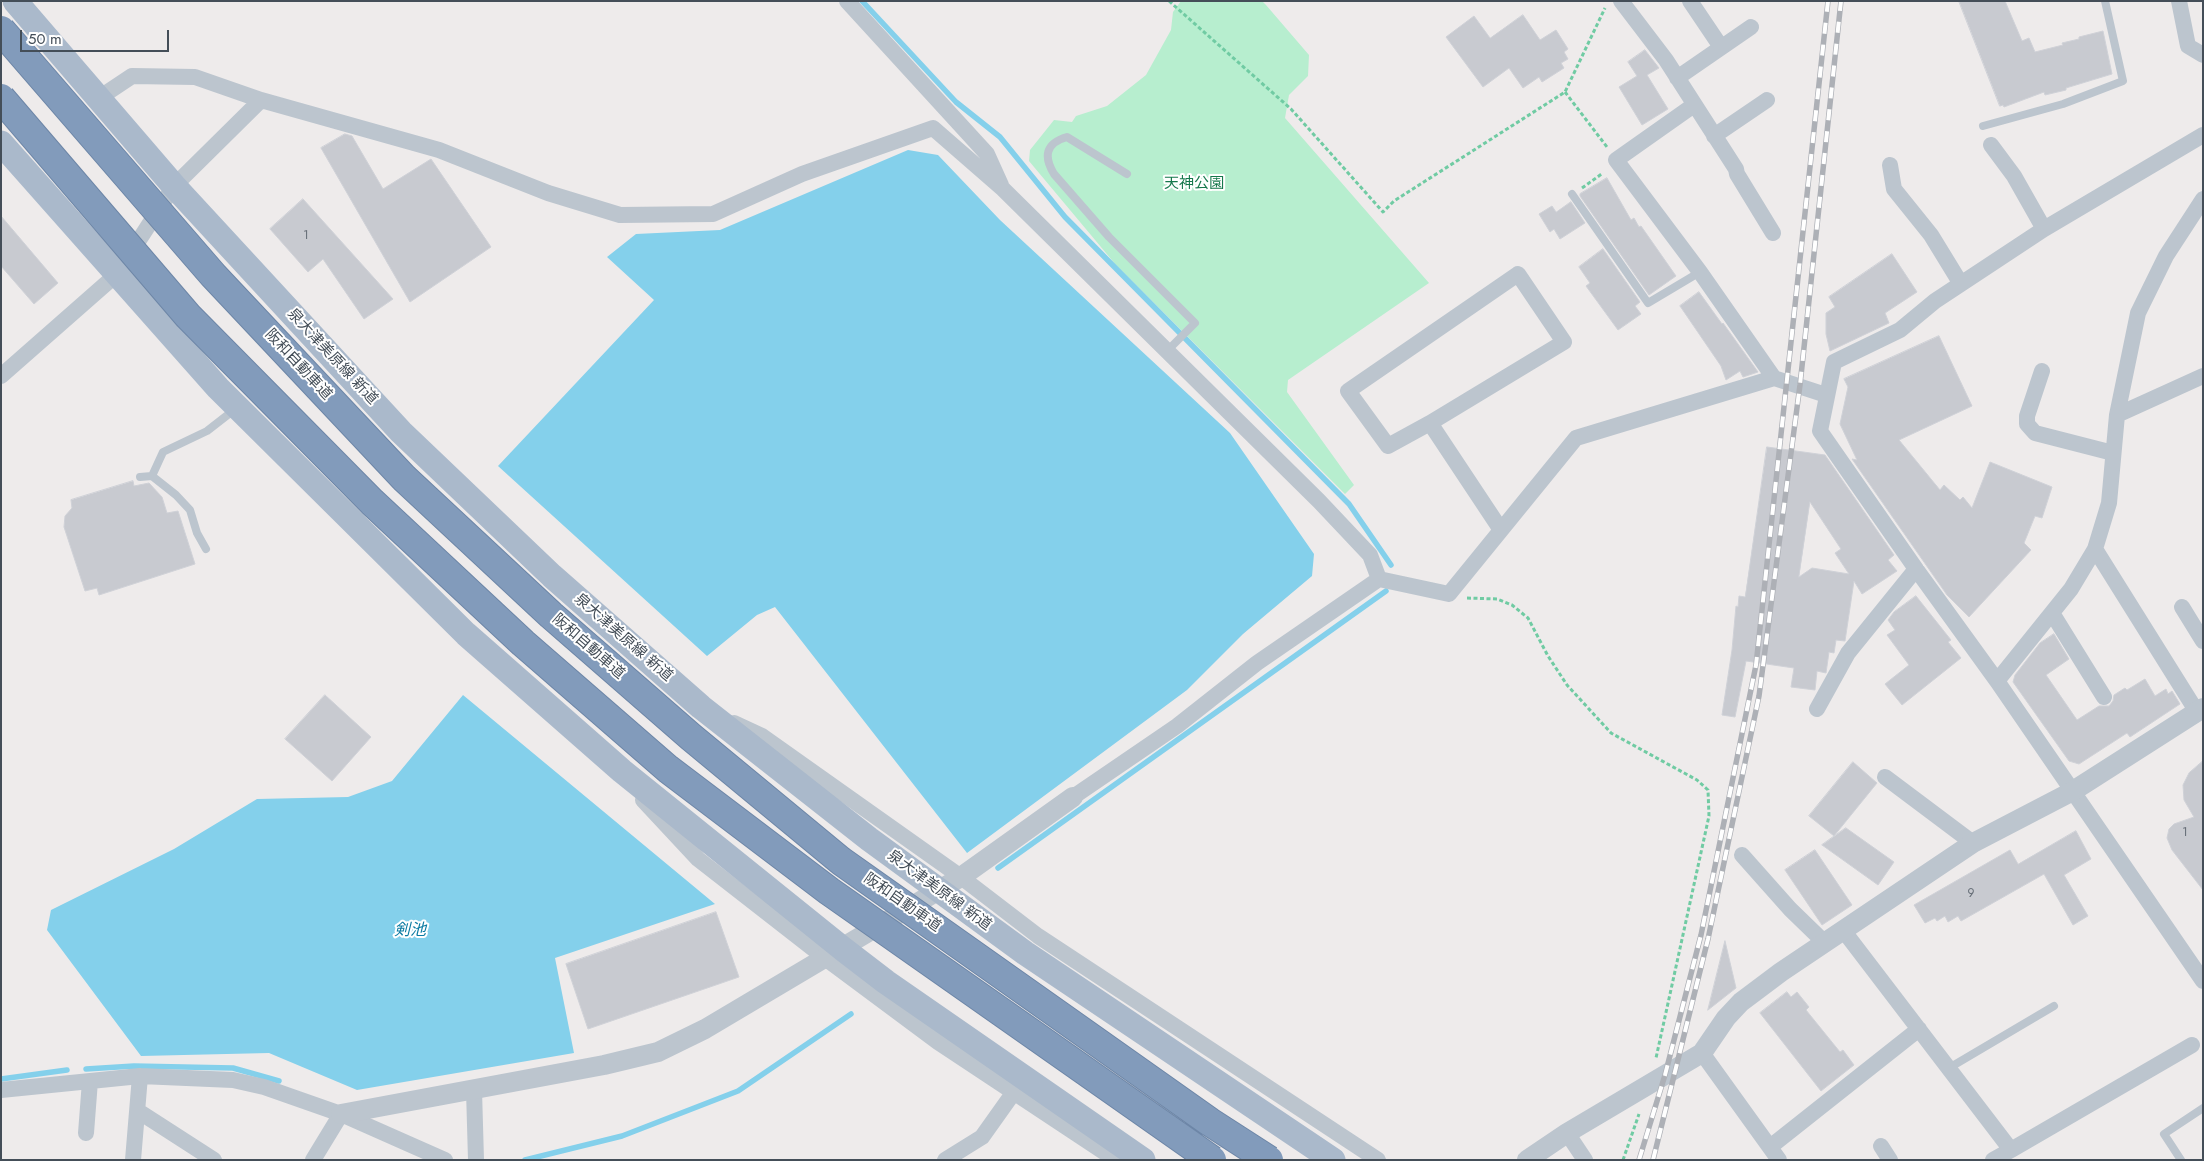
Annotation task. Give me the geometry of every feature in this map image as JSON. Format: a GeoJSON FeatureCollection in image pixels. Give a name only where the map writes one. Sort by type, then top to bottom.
{"type":"FeatureCollection","features":[{"type":"Feature","properties":{"kind":"highway","name":"阪和自動車道"},"geometry":{"type":"LineString","coordinates":[[1,30],[213,275],[390,463],[551,615],[691,737],[841,860],[1210,1122],[1269,1160]]}},
{"type":"Feature","properties":{"kind":"highway"},"geometry":{"type":"LineString","coordinates":[[1,98],[188,316],[372,502],[531,649],[668,769],[829,891],[1212,1160]]}},
{"type":"Feature","properties":{"kind":"main road","name":"泉大津美原線 新道"},"geometry":{"type":"LineString","coordinates":[[15,1],[174,186],[401,432],[552,576],[701,707],[938,890],[1025,953],[1333,1160]]}},
{"type":"Feature","properties":{"kind":"main road"},"geometry":{"type":"LineString","coordinates":[[1,142],[237,407],[466,634],[834,954],[894,987],[1143,1160]]}},
{"type":"Feature","properties":{"kind":"street"},"geometry":{"type":"LineString","coordinates":[[848,1],[987,154],[1003,189]]}},
{"type":"Feature","properties":{"kind":"street"},"geometry":{"type":"LineString","coordinates":[[1621,1],[1677,78],[1736,169],[1737,174],[1773,234]]}},
{"type":"Feature","properties":{"kind":"street"},"geometry":{"type":"LineString","coordinates":[[1690,1],[1721,47]]}},
{"type":"Feature","properties":{"kind":"street"},"geometry":{"type":"LineString","coordinates":[[2179,1],[2188,46],[2203,54]]}},
{"type":"Feature","properties":{"kind":"street"},"geometry":{"type":"LineString","coordinates":[[1677,78],[1751,27]]}},
{"type":"Feature","properties":{"kind":"street"},"geometry":{"type":"LineString","coordinates":[[99,98],[132,76],[195,77],[261,100],[439,150],[548,193],[620,215],[713,214],[802,174],[933,128],[1003,189],[1370,555],[1379,579]]}},
{"type":"Feature","properties":{"kind":"street"},"geometry":{"type":"LineString","coordinates":[[1,376],[117,274],[174,186],[261,100]]}},
{"type":"Feature","properties":{"kind":"street"},"geometry":{"type":"LineString","coordinates":[[1714,136],[1767,100]]}},
{"type":"Feature","properties":{"kind":"street"},"geometry":{"type":"LineString","coordinates":[[1694,105],[1618,162],[1700,272],[1774,378]]}},
{"type":"Feature","properties":{"kind":"street"},"geometry":{"type":"LineString","coordinates":[[2203,135],[2044,229],[1935,301],[1900,330],[1834,362],[1820,431],[1916,570],[1997,681],[2203,980]]}},
{"type":"Feature","properties":{"kind":"street"},"geometry":{"type":"LineString","coordinates":[[1991,145],[2014,176],[2044,229]]}},
{"type":"Feature","properties":{"kind":"street"},"geometry":{"type":"LineString","coordinates":[[1890,165],[1894,190],[1931,236],[1961,284]]}},
{"type":"Feature","properties":{"kind":"street"},"geometry":{"type":"LineString","coordinates":[[1997,681],[2071,589],[2095,549],[2109,503],[2116,415],[2138,313],[2166,256],[2203,199]]}},
{"type":"Feature","properties":{"kind":"street"},"geometry":{"type":"LineString","coordinates":[[1518,274],[1564,342],[1430,423],[1388,446],[1348,391],[1518,274]]}},
{"type":"Feature","properties":{"kind":"street"},"geometry":{"type":"LineString","coordinates":[[2042,371],[2027,416],[2028,424],[2036,433],[2113,453]]}},
{"type":"Feature","properties":{"kind":"street"},"geometry":{"type":"LineString","coordinates":[[2116,415],[2203,376]]}},
{"type":"Feature","properties":{"kind":"street"},"geometry":{"type":"LineString","coordinates":[[313,1160],[341,1114],[604,1066],[658,1052],[705,1029],[962,877],[1073,796],[1177,726],[1257,663],[1379,579],[1449,594],[1576,438],[1774,378],[1826,395]]}},
{"type":"Feature","properties":{"kind":"street"},"geometry":{"type":"LineString","coordinates":[[1430,423],[1501,530]]}},
{"type":"Feature","properties":{"kind":"street"},"geometry":{"type":"LineString","coordinates":[[1527,1160],[1702,1053],[1726,1018],[1741,1002],[1824,942],[1973,843],[2073,791],[2200,710],[2095,549]]}},
{"type":"Feature","properties":{"kind":"street"},"geometry":{"type":"LineString","coordinates":[[1817,710],[1848,653],[1916,570]]}},
{"type":"Feature","properties":{"kind":"street"},"geometry":{"type":"LineString","coordinates":[[2182,607],[2203,641]]}},
{"type":"Feature","properties":{"kind":"street"},"geometry":{"type":"LineString","coordinates":[[2052,613],[2104,697]]}},
{"type":"Feature","properties":{"kind":"street"},"geometry":{"type":"LineString","coordinates":[[701,707],[762,736],[962,877],[1038,936],[1378,1160]]}},
{"type":"Feature","properties":{"kind":"street"},"geometry":{"type":"LineString","coordinates":[[1885,777],[1973,843]]}},
{"type":"Feature","properties":{"kind":"street"},"geometry":{"type":"LineString","coordinates":[[1742,855],[1790,909],[1824,942]]}},
{"type":"Feature","properties":{"kind":"street"},"geometry":{"type":"LineString","coordinates":[[1843,930],[2011,1150]]}},
{"type":"Feature","properties":{"kind":"street"},"geometry":{"type":"LineString","coordinates":[[834,954],[938,1042],[1116,1160]]}},
{"type":"Feature","properties":{"kind":"street"},"geometry":{"type":"LineString","coordinates":[[1702,1053],[1774,1153],[1919,1029]]}},
{"type":"Feature","properties":{"kind":"street"},"geometry":{"type":"LineString","coordinates":[[1994,1160],[2192,1045]]}},
{"type":"Feature","properties":{"kind":"street"},"geometry":{"type":"LineString","coordinates":[[133,1160],[140,1076]]}},
{"type":"Feature","properties":{"kind":"street"},"geometry":{"type":"LineString","coordinates":[[1,1090],[140,1076],[232,1080],[264,1087],[341,1114],[445,1160]]}},
{"type":"Feature","properties":{"kind":"street"},"geometry":{"type":"LineString","coordinates":[[86,1133],[90,1081]]}},
{"type":"Feature","properties":{"kind":"street"},"geometry":{"type":"LineString","coordinates":[[474,1090],[476,1160]]}},
{"type":"Feature","properties":{"kind":"street"},"geometry":{"type":"LineString","coordinates":[[945,1160],[982,1137],[1014,1092]]}},
{"type":"Feature","properties":{"kind":"street"},"geometry":{"type":"LineString","coordinates":[[138,1111],[214,1160]]}},
{"type":"Feature","properties":{"kind":"street"},"geometry":{"type":"LineString","coordinates":[[1567,1134],[1585,1160]]}},
{"type":"Feature","properties":{"kind":"street"},"geometry":{"type":"LineString","coordinates":[[1881,1146],[1890,1160]]}},
{"type":"Feature","properties":{"kind":"lane"},"geometry":{"type":"LineString","coordinates":[[1983,126],[2063,104],[2123,81],[2105,1]]}},
{"type":"Feature","properties":{"kind":"lane"},"geometry":{"type":"LineString","coordinates":[[1127,174],[1067,136],[1051,146],[1047,156],[1048,164],[1054,174],[1109,238],[1195,323],[1167,351]]}},
{"type":"Feature","properties":{"kind":"lane"},"geometry":{"type":"LineString","coordinates":[[1572,194],[1648,303],[1700,272]]}},
{"type":"Feature","properties":{"kind":"lane"},"geometry":{"type":"LineString","coordinates":[[152,476],[163,452],[207,431],[237,407]]}},
{"type":"Feature","properties":{"kind":"lane"},"geometry":{"type":"LineString","coordinates":[[140,477],[152,476],[176,495],[190,510],[197,533],[206,549]]}},
{"type":"Feature","properties":{"kind":"lane"},"geometry":{"type":"LineString","coordinates":[[1949,1068],[2054,1006]]}},
{"type":"Feature","properties":{"kind":"lane"},"geometry":{"type":"LineString","coordinates":[[2181,1160],[2164,1134],[2203,1108]]}},
{"type":"Feature","properties":{"kind":"path"},"geometry":{"type":"LineString","coordinates":[[1169,1],[1291,109],[1383,212],[1394,201],[1565,92],[1608,1]]}},
{"type":"Feature","properties":{"kind":"path"},"geometry":{"type":"LineString","coordinates":[[1565,92],[1618,162],[1572,194]]}},
{"type":"Feature","properties":{"kind":"path"},"geometry":{"type":"LineString","coordinates":[[1449,594],[1472,599],[1497,599],[1512,605],[1528,618],[1548,656],[1567,685],[1611,733],[1697,780],[1708,790],[1708,816],[1650,1084],[1623,1160]]}},
{"type":"Feature","properties":{"kind":"green space","name":"天神公園"},"geometry":{"type":"Polygon","coordinates":[[[1181,1],[1262,1],[1266,5],[1309,55],[1308,76],[1289,95],[1285,118],[1429,283],[1288,380],[1287,392],[1354,485],[1345,494],[1116,265],[1029,161],[1030,150],[1054,120],[1072,122],[1076,116],[1107,106],[1146,75],[1171,30],[1173,12],[1181,1]]]}},
{"type":"Feature","properties":{"kind":"water"},"geometry":{"type":"Polygon","coordinates":[[[908,150],[938,155],[1000,220],[1230,433],[1314,554],[1312,576],[1243,634],[1187,690],[967,853],[775,607],[757,615],[707,656],[498,466],[654,300],[607,257],[636,234],[720,230],[908,150]]]}},
{"type":"Feature","properties":{"kind":"water","name":"剣池"},"geometry":{"type":"Polygon","coordinates":[[[463,695],[715,904],[555,958],[574,1053],[357,1090],[269,1053],[141,1056],[47,930],[51,910],[174,849],[257,799],[348,797],[392,781],[463,695]]]}},
{"type":"Feature","properties":{"kind":"building"},"geometry":{"type":"Polygon","coordinates":[[[1959,1],[2005,1],[2022,41],[2029,38],[2035,52],[2063,45],[2062,43],[2079,39],[2079,37],[2103,31],[2112,74],[2066,88],[2066,90],[2045,95],[2044,92],[2004,107],[2003,105],[2000,106],[1959,1]]]}},
{"type":"Feature","properties":{"kind":"building"},"geometry":{"type":"Polygon","coordinates":[[[1523,15],[1540,40],[1556,30],[1568,49],[1564,52],[1568,59],[1561,63],[1564,68],[1542,82],[1539,77],[1523,88],[1509,68],[1483,87],[1446,37],[1474,16],[1490,38],[1523,15]]]}},
{"type":"Feature","properties":{"kind":"building"},"geometry":{"type":"Polygon","coordinates":[[[1645,50],[1659,68],[1647,75],[1668,109],[1642,125],[1619,87],[1637,76],[1628,62],[1645,50]]]}},
{"type":"Feature","properties":{"kind":"building"},"geometry":{"type":"Polygon","coordinates":[[[345,134],[352,136],[383,189],[431,159],[491,247],[410,302],[321,148],[345,134]]]}},
{"type":"Feature","properties":{"kind":"building"},"geometry":{"type":"Polygon","coordinates":[[[1607,178],[1631,220],[1634,218],[1639,227],[1641,226],[1676,276],[1649,295],[1580,196],[1580,194],[1607,178]]]}},
{"type":"Feature","properties":{"kind":"building"},"geometry":{"type":"Polygon","coordinates":[[[303,199],[393,299],[364,319],[323,259],[308,272],[270,229],[303,199]]]}},
{"type":"Feature","properties":{"kind":"building"},"geometry":{"type":"Polygon","coordinates":[[[1571,202],[1585,223],[1560,239],[1554,229],[1550,232],[1539,214],[1552,206],[1556,212],[1571,202]]]}},
{"type":"Feature","properties":{"kind":"building"},"geometry":{"type":"Polygon","coordinates":[[[1,216],[58,283],[34,304],[1,266],[1,216]]]}},
{"type":"Feature","properties":{"kind":"building"},"geometry":{"type":"Polygon","coordinates":[[[1603,249],[1640,302],[1635,306],[1641,314],[1618,330],[1586,286],[1590,283],[1579,267],[1603,249]]]}},
{"type":"Feature","properties":{"kind":"building"},"geometry":{"type":"Polygon","coordinates":[[[1892,254],[1917,292],[1885,313],[1889,323],[1830,351],[1826,334],[1826,313],[1835,307],[1829,297],[1892,254]]]}},
{"type":"Feature","properties":{"kind":"building"},"geometry":{"type":"Polygon","coordinates":[[[1699,292],[1758,372],[1743,377],[1740,371],[1726,380],[1721,366],[1680,306],[1699,292]]]}},
{"type":"Feature","properties":{"kind":"building"},"geometry":{"type":"Polygon","coordinates":[[[1939,336],[1972,406],[1899,440],[1940,490],[1944,485],[1960,500],[1963,497],[1972,508],[1990,462],[2052,487],[2042,518],[2035,516],[2024,543],[2031,550],[1969,617],[1947,595],[1852,459],[1857,460],[1840,424],[1848,387],[1844,379],[1939,336]]]}},
{"type":"Feature","properties":{"kind":"building"},"geometry":{"type":"Polygon","coordinates":[[[1767,447],[1825,455],[1894,555],[1888,560],[1897,571],[1862,594],[1854,581],[1845,641],[1836,640],[1834,653],[1829,652],[1826,673],[1817,671],[1815,690],[1791,687],[1794,668],[1746,661],[1735,717],[1722,715],[1732,650],[1736,606],[1738,607],[1739,596],[1745,597],[1767,447]],[[1810,502],[1799,577],[1812,568],[1849,574],[1835,553],[1841,549],[1810,502]]]}},
{"type":"Feature","properties":{"kind":"building"},"geometry":{"type":"Polygon","coordinates":[[[133,481],[134,486],[149,483],[162,497],[167,513],[178,511],[195,564],[99,595],[97,588],[85,591],[64,527],[65,516],[72,508],[71,500],[133,481]]]}},
{"type":"Feature","properties":{"kind":"building"},"geometry":{"type":"Polygon","coordinates":[[[1916,596],[1951,640],[1948,642],[1961,658],[1902,705],[1885,684],[1909,665],[1887,635],[1895,630],[1888,620],[1894,612],[1916,596]]]}},
{"type":"Feature","properties":{"kind":"building"},"geometry":{"type":"Polygon","coordinates":[[[2054,634],[2069,659],[2046,675],[2077,720],[2099,706],[2109,706],[2113,701],[2114,695],[2125,688],[2127,690],[2145,679],[2155,696],[2166,689],[2168,694],[2172,691],[2180,704],[2130,737],[2127,733],[2079,764],[2069,761],[2013,682],[2015,675],[2040,643],[2054,634]]]}},
{"type":"Feature","properties":{"kind":"building"},"geometry":{"type":"Polygon","coordinates":[[[325,695],[371,737],[332,781],[285,739],[325,695]]]}},
{"type":"Feature","properties":{"kind":"building"},"geometry":{"type":"Polygon","coordinates":[[[2203,761],[2203,890],[2172,850],[2167,838],[2169,829],[2174,824],[2194,817],[2184,800],[2183,785],[2189,773],[2203,761]]]}},
{"type":"Feature","properties":{"kind":"building"},"geometry":{"type":"Polygon","coordinates":[[[1853,762],[1877,783],[1834,836],[1809,816],[1853,762]]]}},
{"type":"Feature","properties":{"kind":"building"},"geometry":{"type":"Polygon","coordinates":[[[1846,828],[1894,862],[1878,885],[1822,845],[1846,828]]]}},
{"type":"Feature","properties":{"kind":"building"},"geometry":{"type":"Polygon","coordinates":[[[2076,831],[2091,859],[2064,875],[2088,916],[2073,925],[2044,874],[1961,921],[1958,916],[1948,922],[1945,916],[1937,921],[1935,918],[1925,923],[1914,905],[2010,850],[2018,864],[2076,831]]]}},
{"type":"Feature","properties":{"kind":"building"},"geometry":{"type":"Polygon","coordinates":[[[1815,850],[1852,905],[1822,925],[1785,870],[1815,850]]]}},
{"type":"Feature","properties":{"kind":"building"},"geometry":{"type":"Polygon","coordinates":[[[716,912],[739,977],[588,1029],[566,964],[716,912]]]}},
{"type":"Feature","properties":{"kind":"building"},"geometry":{"type":"Polygon","coordinates":[[[1725,941],[1736,988],[1708,1010],[1725,941]]]}},
{"type":"Feature","properties":{"kind":"building"},"geometry":{"type":"Polygon","coordinates":[[[1787,992],[1791,997],[1797,992],[1809,1007],[1806,1010],[1840,1052],[1843,1050],[1854,1065],[1821,1091],[1760,1013],[1787,992]]]}},
{"type":"Feature","properties":{"kind":"waterway"},"geometry":{"type":"LineString","coordinates":[[862,1],[956,102],[1000,137],[1065,217],[1349,504],[1391,565]]}},
{"type":"Feature","properties":{"kind":"waterway"},"geometry":{"type":"LineString","coordinates":[[998,868],[1386,591]]}},
{"type":"Feature","properties":{"kind":"waterway"},"geometry":{"type":"LineString","coordinates":[[525,1160],[622,1136],[738,1091],[851,1014]]}},
{"type":"Feature","properties":{"kind":"waterway"},"geometry":{"type":"LineString","coordinates":[[86,1069],[134,1066],[233,1068],[279,1081]]}},
{"type":"Feature","properties":{"kind":"waterway"},"geometry":{"type":"LineString","coordinates":[[1,1079],[67,1070]]}},
{"type":"Feature","properties":{"kind":"railway"},"geometry":{"type":"LineString","coordinates":[[1639,1160],[1665,1075],[1701,935],[1756,665],[1828,1]]}},
{"type":"Feature","properties":{"kind":"railway"},"geometry":{"type":"LineString","coordinates":[[1653,1160],[1708,939],[1759,696],[1800,385],[1841,1]]}}]}
